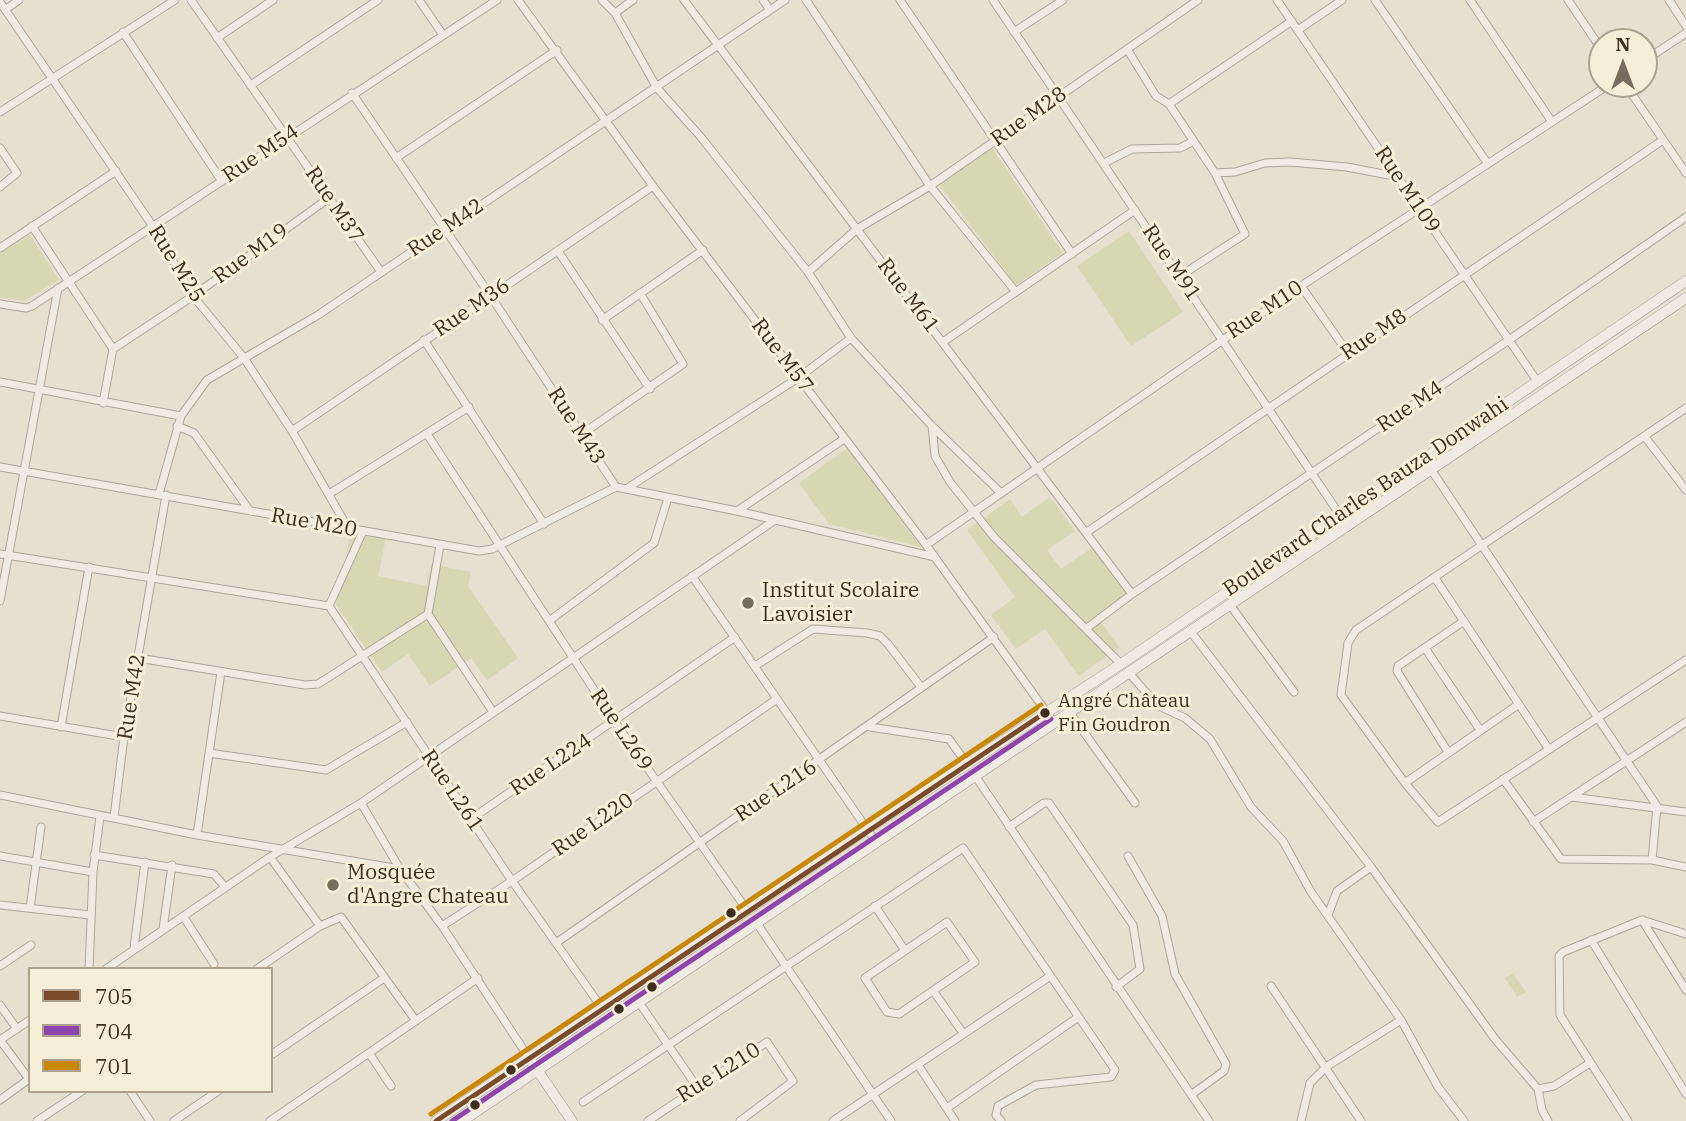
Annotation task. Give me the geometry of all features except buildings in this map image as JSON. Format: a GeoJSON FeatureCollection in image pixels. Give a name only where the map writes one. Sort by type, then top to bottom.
{"type":"FeatureCollection","features":[{"type":"Feature","properties":{"kind":"main road","name":"Boulevard Charles Bauza Donwahi"},"geometry":{"type":"LineString","coordinates":[[436,1121],[867,829],[1121,664],[1686,281]]}},
{"type":"Feature","properties":{"kind":"main road","name":"Boulevard Charles Bauza Donwahi"},"geometry":{"type":"LineString","coordinates":[[462,1121],[1686,298]]}},
{"type":"Feature","properties":{"kind":"main road"},"geometry":{"type":"LineString","coordinates":[[529,1058],[572,1121]]}},
{"type":"Feature","properties":{"kind":"street"},"geometry":{"type":"LineString","coordinates":[[2,6],[19,0]]}},
{"type":"Feature","properties":{"kind":"street"},"geometry":{"type":"LineString","coordinates":[[0,111],[175,0]]}},
{"type":"Feature","properties":{"kind":"street","name":"Rue M37"},"geometry":{"type":"LineString","coordinates":[[191,0],[380,272]]}},
{"type":"Feature","properties":{"kind":"street"},"geometry":{"type":"LineString","coordinates":[[217,38],[274,0]]}},
{"type":"Feature","properties":{"kind":"street"},"geometry":{"type":"LineString","coordinates":[[251,85],[378,0]]}},
{"type":"Feature","properties":{"kind":"street"},"geometry":{"type":"LineString","coordinates":[[419,0],[443,34]]}},
{"type":"Feature","properties":{"kind":"street","name":"Rue M54"},"geometry":{"type":"LineString","coordinates":[[0,304],[26,308],[497,0]]}},
{"type":"Feature","properties":{"kind":"street","name":"Rue M57"},"geometry":{"type":"LineString","coordinates":[[519,0],[653,186],[936,558],[1055,724]]}},
{"type":"Feature","properties":{"kind":"street"},"geometry":{"type":"LineString","coordinates":[[603,0],[615,13],[657,88],[701,136],[808,272],[851,338],[932,425],[1000,492]]}},
{"type":"Feature","properties":{"kind":"street"},"geometry":{"type":"LineString","coordinates":[[615,13],[634,0]]}},
{"type":"Feature","properties":{"kind":"street","name":"Rue M61"},"geometry":{"type":"LineString","coordinates":[[684,0],[1132,594]]}},
{"type":"Feature","properties":{"kind":"street"},"geometry":{"type":"LineString","coordinates":[[764,0],[770,10]]}},
{"type":"Feature","properties":{"kind":"street","name":"Rue M42"},"geometry":{"type":"LineString","coordinates":[[114,817],[124,737],[152,578],[162,494],[177,426],[206,380],[318,315],[443,228],[657,88],[785,0]]}},
{"type":"Feature","properties":{"kind":"street"},"geometry":{"type":"LineString","coordinates":[[806,0],[930,186],[1016,292]]}},
{"type":"Feature","properties":{"kind":"street"},"geometry":{"type":"LineString","coordinates":[[900,0],[1072,254]]}},
{"type":"Feature","properties":{"kind":"street","name":"Rue M91"},"geometry":{"type":"LineString","coordinates":[[993,0],[1348,527]]}},
{"type":"Feature","properties":{"kind":"street"},"geometry":{"type":"LineString","coordinates":[[1014,32],[1063,0]]}},
{"type":"Feature","properties":{"kind":"street","name":"Rue M28"},"geometry":{"type":"LineString","coordinates":[[808,272],[857,229],[930,186],[1198,0]]}},
{"type":"Feature","properties":{"kind":"street","name":"Rue M109"},"geometry":{"type":"LineString","coordinates":[[1277,0],[1536,381]]}},
{"type":"Feature","properties":{"kind":"street"},"geometry":{"type":"LineString","coordinates":[[1298,30],[1342,0]]}},
{"type":"Feature","properties":{"kind":"street"},"geometry":{"type":"LineString","coordinates":[[1375,0],[1488,164]]}},
{"type":"Feature","properties":{"kind":"street"},"geometry":{"type":"LineString","coordinates":[[1470,0],[1552,122]]}},
{"type":"Feature","properties":{"kind":"street"},"geometry":{"type":"LineString","coordinates":[[1569,0],[1588,29]]}},
{"type":"Feature","properties":{"kind":"street"},"geometry":{"type":"LineString","coordinates":[[1669,0],[1686,26]]}},
{"type":"Feature","properties":{"kind":"street","name":"Rue M25"},"geometry":{"type":"LineString","coordinates":[[2,6],[152,225],[193,296],[244,358],[292,431],[348,528]]}},
{"type":"Feature","properties":{"kind":"street"},"geometry":{"type":"LineString","coordinates":[[1169,104],[1292,21]]}},
{"type":"Feature","properties":{"kind":"street"},"geometry":{"type":"LineString","coordinates":[[123,32],[221,180]]}},
{"type":"Feature","properties":{"kind":"street"},"geometry":{"type":"LineString","coordinates":[[1658,52],[1686,33]]}},
{"type":"Feature","properties":{"kind":"street"},"geometry":{"type":"LineString","coordinates":[[1127,49],[1156,96],[1169,104],[1215,173],[1245,234],[1180,276]]}},
{"type":"Feature","properties":{"kind":"street"},"geometry":{"type":"LineString","coordinates":[[396,158],[557,50]]}},
{"type":"Feature","properties":{"kind":"street","name":"Rue M43"},"geometry":{"type":"LineString","coordinates":[[352,93],[491,295],[615,487],[737,511],[772,522],[936,558]]}},
{"type":"Feature","properties":{"kind":"street","name":"Rue M10"},"geometry":{"type":"LineString","coordinates":[[926,545],[1301,286],[1589,98]]}},
{"type":"Feature","properties":{"kind":"street"},"geometry":{"type":"LineString","coordinates":[[1634,98],[1686,173]]}},
{"type":"Feature","properties":{"kind":"street","name":"Rue M8"},"geometry":{"type":"LineString","coordinates":[[1087,532],[1463,274],[1663,141]]}},
{"type":"Feature","properties":{"kind":"street"},"geometry":{"type":"LineString","coordinates":[[1104,163],[1132,149],[1180,148],[1192,142]]}},
{"type":"Feature","properties":{"kind":"street"},"geometry":{"type":"LineString","coordinates":[[0,148],[17,173],[0,187]]}},
{"type":"Feature","properties":{"kind":"street"},"geometry":{"type":"LineString","coordinates":[[1215,173],[1235,172],[1265,163],[1290,162],[1348,167],[1399,177]]}},
{"type":"Feature","properties":{"kind":"street"},"geometry":{"type":"LineString","coordinates":[[0,248],[116,171]]}},
{"type":"Feature","properties":{"kind":"street","name":"Rue M36"},"geometry":{"type":"LineString","coordinates":[[292,431],[653,186]]}},
{"type":"Feature","properties":{"kind":"street","name":"Rue M19"},"geometry":{"type":"LineString","coordinates":[[113,349],[193,296],[329,198]]}},
{"type":"Feature","properties":{"kind":"street"},"geometry":{"type":"LineString","coordinates":[[943,342],[1135,210]]}},
{"type":"Feature","properties":{"kind":"street","name":"Rue M4"},"geometry":{"type":"LineString","coordinates":[[1087,628],[1132,594],[1509,340],[1686,217]]}},
{"type":"Feature","properties":{"kind":"street"},"geometry":{"type":"LineString","coordinates":[[32,226],[113,349],[103,403]]}},
{"type":"Feature","properties":{"kind":"street"},"geometry":{"type":"LineString","coordinates":[[602,320],[703,250]]}},
{"type":"Feature","properties":{"kind":"street"},"geometry":{"type":"LineString","coordinates":[[558,251],[650,389]]}},
{"type":"Feature","properties":{"kind":"street"},"geometry":{"type":"LineString","coordinates":[[1301,286],[1348,353]]}},
{"type":"Feature","properties":{"kind":"street"},"geometry":{"type":"LineString","coordinates":[[0,601],[4,555],[58,288]]}},
{"type":"Feature","properties":{"kind":"street"},"geometry":{"type":"LineString","coordinates":[[582,433],[681,367],[682,360],[640,293]]}},
{"type":"Feature","properties":{"kind":"street"},"geometry":{"type":"LineString","coordinates":[[626,489],[798,378],[851,338]]}},
{"type":"Feature","properties":{"kind":"street"},"geometry":{"type":"LineString","coordinates":[[424,340],[544,524]]}},
{"type":"Feature","properties":{"kind":"street"},"geometry":{"type":"LineString","coordinates":[[0,382],[181,416]]}},
{"type":"Feature","properties":{"kind":"street"},"geometry":{"type":"LineString","coordinates":[[329,494],[469,407]]}},
{"type":"Feature","properties":{"kind":"street"},"geometry":{"type":"LineString","coordinates":[[1686,408],[1356,630],[1348,643],[1341,695],[1405,783],[1438,822],[1686,660]]}},
{"type":"Feature","properties":{"kind":"street"},"geometry":{"type":"LineString","coordinates":[[932,425],[935,456],[950,482],[994,537],[1121,664]]}},
{"type":"Feature","properties":{"kind":"street"},"geometry":{"type":"LineString","coordinates":[[177,426],[194,433],[250,512]]}},
{"type":"Feature","properties":{"kind":"street","name":"Rue L269"},"geometry":{"type":"LineString","coordinates":[[427,435],[615,722],[747,910]]}},
{"type":"Feature","properties":{"kind":"street"},"geometry":{"type":"LineString","coordinates":[[1644,436],[1686,490]]}},
{"type":"Feature","properties":{"kind":"street"},"geometry":{"type":"LineString","coordinates":[[737,511],[844,439]]}},
{"type":"Feature","properties":{"kind":"street","name":"Rue M20"},"geometry":{"type":"LineString","coordinates":[[0,467],[479,551],[500,546],[615,487]]}},
{"type":"Feature","properties":{"kind":"street"},"geometry":{"type":"LineString","coordinates":[[1432,471],[1657,806],[1652,860]]}},
{"type":"Feature","properties":{"kind":"street"},"geometry":{"type":"LineString","coordinates":[[549,621],[654,542],[668,498]]}},
{"type":"Feature","properties":{"kind":"street"},"geometry":{"type":"LineString","coordinates":[[109,967],[270,857],[361,803],[772,522]]}},
{"type":"Feature","properties":{"kind":"street"},"geometry":{"type":"LineString","coordinates":[[4,555],[329,606],[363,531]]}},
{"type":"Feature","properties":{"kind":"street"},"geometry":{"type":"LineString","coordinates":[[440,545],[428,614],[493,712]]}},
{"type":"Feature","properties":{"kind":"street"},"geometry":{"type":"LineString","coordinates":[[61,727],[89,567]]}},
{"type":"Feature","properties":{"kind":"street"},"geometry":{"type":"LineString","coordinates":[[692,576],[876,842]]}},
{"type":"Feature","properties":{"kind":"street"},"geometry":{"type":"LineString","coordinates":[[1435,578],[1548,748]]}},
{"type":"Feature","properties":{"kind":"street"},"geometry":{"type":"LineString","coordinates":[[1230,605],[1294,692]]}},
{"type":"Feature","properties":{"kind":"street","name":"Rue L261"},"geometry":{"type":"LineString","coordinates":[[329,606],[512,881],[602,1007]]}},
{"type":"Feature","properties":{"kind":"street"},"geometry":{"type":"LineString","coordinates":[[138,658],[312,686],[428,614]]}},
{"type":"Feature","properties":{"kind":"street"},"geometry":{"type":"LineString","coordinates":[[1448,752],[1398,677],[1398,666],[1464,621]]}},
{"type":"Feature","properties":{"kind":"street"},"geometry":{"type":"LineString","coordinates":[[755,666],[813,629],[880,636],[921,687]]}},
{"type":"Feature","properties":{"kind":"street"},"geometry":{"type":"LineString","coordinates":[[1191,632],[1371,867],[1495,1039],[1538,1089],[1542,1110],[1548,1121]]}},
{"type":"Feature","properties":{"kind":"street","name":"Rue L224"},"geometry":{"type":"LineString","coordinates":[[471,819],[735,637]]}},
{"type":"Feature","properties":{"kind":"street","name":"Rue L216"},"geometry":{"type":"LineString","coordinates":[[556,943],[870,727],[921,687],[994,637]]}},
{"type":"Feature","properties":{"kind":"street"},"geometry":{"type":"LineString","coordinates":[[1425,648],[1480,730]]}},
{"type":"Feature","properties":{"kind":"street"},"geometry":{"type":"LineString","coordinates":[[197,835],[221,672]]}},
{"type":"Feature","properties":{"kind":"street"},"geometry":{"type":"LineString","coordinates":[[1130,674],[1157,705],[1185,718],[1210,739],[1251,807],[1283,841],[1328,915],[1401,1020],[1438,1087],[1464,1121]]}},
{"type":"Feature","properties":{"kind":"street","name":"Rue L220"},"geometry":{"type":"LineString","coordinates":[[442,926],[778,699]]}},
{"type":"Feature","properties":{"kind":"street"},"geometry":{"type":"LineString","coordinates":[[1405,783],[1519,704]]}},
{"type":"Feature","properties":{"kind":"street"},"geometry":{"type":"LineString","coordinates":[[1070,713],[1135,803]]}},
{"type":"Feature","properties":{"kind":"street"},"geometry":{"type":"LineString","coordinates":[[0,716],[124,737]]}},
{"type":"Feature","properties":{"kind":"street"},"geometry":{"type":"LineString","coordinates":[[209,753],[326,770],[407,722]]}},
{"type":"Feature","properties":{"kind":"street"},"geometry":{"type":"LineString","coordinates":[[1533,822],[1685,726]]}},
{"type":"Feature","properties":{"kind":"street"},"geometry":{"type":"LineString","coordinates":[[870,727],[949,739],[967,764]]}},
{"type":"Feature","properties":{"kind":"street"},"geometry":{"type":"LineString","coordinates":[[976,777],[1209,1121]]}},
{"type":"Feature","properties":{"kind":"street"},"geometry":{"type":"LineString","coordinates":[[1503,779],[1561,859],[1652,860],[1686,867]]}},
{"type":"Feature","properties":{"kind":"street"},"geometry":{"type":"LineString","coordinates":[[0,795],[197,835],[400,869]]}},
{"type":"Feature","properties":{"kind":"street"},"geometry":{"type":"LineString","coordinates":[[1572,797],[1657,806],[1686,812]]}},
{"type":"Feature","properties":{"kind":"street"},"geometry":{"type":"LineString","coordinates":[[361,803],[400,869],[478,978],[529,1058]]}},
{"type":"Feature","properties":{"kind":"street"},"geometry":{"type":"LineString","coordinates":[[1009,827],[1044,803],[1049,803],[1133,925],[1140,969],[1116,987]]}},
{"type":"Feature","properties":{"kind":"street"},"geometry":{"type":"LineString","coordinates":[[89,967],[94,855],[100,816]]}},
{"type":"Feature","properties":{"kind":"street"},"geometry":{"type":"LineString","coordinates":[[30,908],[41,827]]}},
{"type":"Feature","properties":{"kind":"street"},"geometry":{"type":"LineString","coordinates":[[583,1102],[963,848],[1115,1074],[1026,1088],[998,1106],[996,1115],[1001,1121]]}},
{"type":"Feature","properties":{"kind":"street"},"geometry":{"type":"LineString","coordinates":[[94,855],[172,865],[214,874],[225,887]]}},
{"type":"Feature","properties":{"kind":"street"},"geometry":{"type":"LineString","coordinates":[[0,856],[93,872]]}},
{"type":"Feature","properties":{"kind":"street"},"geometry":{"type":"LineString","coordinates":[[1128,856],[1163,916],[1175,974],[1226,1064],[1224,1071],[1191,1095]]}},
{"type":"Feature","properties":{"kind":"street"},"geometry":{"type":"LineString","coordinates":[[270,857],[320,926]]}},
{"type":"Feature","properties":{"kind":"street"},"geometry":{"type":"LineString","coordinates":[[134,948],[145,862]]}},
{"type":"Feature","properties":{"kind":"street"},"geometry":{"type":"LineString","coordinates":[[163,929],[172,865]]}},
{"type":"Feature","properties":{"kind":"street"},"geometry":{"type":"LineString","coordinates":[[1328,915],[1338,891],[1371,867]]}},
{"type":"Feature","properties":{"kind":"street"},"geometry":{"type":"LineString","coordinates":[[0,905],[90,915]]}},
{"type":"Feature","properties":{"kind":"street"},"geometry":{"type":"LineString","coordinates":[[875,906],[904,949]]}},
{"type":"Feature","properties":{"kind":"street"},"geometry":{"type":"LineString","coordinates":[[183,916],[215,964]]}},
{"type":"Feature","properties":{"kind":"street"},"geometry":{"type":"LineString","coordinates":[[260,967],[337,916],[345,919],[416,1021]]}},
{"type":"Feature","properties":{"kind":"street"},"geometry":{"type":"LineString","coordinates":[[1628,1121],[1560,1015],[1558,965],[1563,952],[1642,920],[1686,934]]}},
{"type":"Feature","properties":{"kind":"street"},"geometry":{"type":"LineString","coordinates":[[1642,920],[1686,990]]}},
{"type":"Feature","properties":{"kind":"street"},"geometry":{"type":"LineString","coordinates":[[756,922],[891,1121]]}},
{"type":"Feature","properties":{"kind":"street"},"geometry":{"type":"LineString","coordinates":[[947,922],[953,926],[975,962],[934,992],[893,1015],[887,1012],[864,978],[940,924],[947,922]]}},
{"type":"Feature","properties":{"kind":"street"},"geometry":{"type":"LineString","coordinates":[[1591,940],[1686,1094]]}},
{"type":"Feature","properties":{"kind":"street"},"geometry":{"type":"LineString","coordinates":[[0,966],[31,945]]}},
{"type":"Feature","properties":{"kind":"street"},"geometry":{"type":"LineString","coordinates":[[833,1121],[1049,977]]}},
{"type":"Feature","properties":{"kind":"street"},"geometry":{"type":"LineString","coordinates":[[274,1053],[384,978]]}},
{"type":"Feature","properties":{"kind":"street"},"geometry":{"type":"LineString","coordinates":[[270,1121],[478,978]]}},
{"type":"Feature","properties":{"kind":"street"},"geometry":{"type":"LineString","coordinates":[[1271,986],[1361,1121]]}},
{"type":"Feature","properties":{"kind":"street"},"geometry":{"type":"LineString","coordinates":[[934,992],[963,1033]]}},
{"type":"Feature","properties":{"kind":"street"},"geometry":{"type":"LineString","coordinates":[[638,1001],[697,1087]]}},
{"type":"Feature","properties":{"kind":"street"},"geometry":{"type":"LineString","coordinates":[[0,1005],[17,1029]]}},
{"type":"Feature","properties":{"kind":"street"},"geometry":{"type":"LineString","coordinates":[[947,1108],[1077,1018]]}},
{"type":"Feature","properties":{"kind":"street"},"geometry":{"type":"LineString","coordinates":[[1301,1121],[1306,1090],[1326,1067],[1401,1020]]}},
{"type":"Feature","properties":{"kind":"street"},"geometry":{"type":"LineString","coordinates":[[28,1021],[0,1040],[28,1078]]}},
{"type":"Feature","properties":{"kind":"street","name":"Rue L210"},"geometry":{"type":"LineString","coordinates":[[648,1121],[761,1044],[770,1045],[793,1081],[740,1121]]}},
{"type":"Feature","properties":{"kind":"street"},"geometry":{"type":"LineString","coordinates":[[369,1053],[391,1086]]}},
{"type":"Feature","properties":{"kind":"street"},"geometry":{"type":"LineString","coordinates":[[1538,1089],[1554,1086],[1590,1063]]}},
{"type":"Feature","properties":{"kind":"street"},"geometry":{"type":"LineString","coordinates":[[918,1065],[955,1121]]}},
{"type":"Feature","properties":{"kind":"street"},"geometry":{"type":"LineString","coordinates":[[0,1100],[28,1080]]}},
{"type":"Feature","properties":{"kind":"street"},"geometry":{"type":"LineString","coordinates":[[37,1121],[79,1093]]}},
{"type":"Feature","properties":{"kind":"street"},"geometry":{"type":"LineString","coordinates":[[131,1093],[150,1121]]}},
{"type":"Feature","properties":{"kind":"street"},"geometry":{"type":"LineString","coordinates":[[174,1121],[215,1093]]}},
{"type":"Feature","properties":{"kind":"green space"},"geometry":{"type":"Polygon","coordinates":[[[992,148],[1063,253],[1016,285],[939,184],[992,148]]]}},
{"type":"Feature","properties":{"kind":"green space"},"geometry":{"type":"Polygon","coordinates":[[[1129,231],[1183,312],[1131,346],[1077,266],[1129,231]]]}},
{"type":"Feature","properties":{"kind":"green space"},"geometry":{"type":"Polygon","coordinates":[[[30,235],[59,280],[24,301],[0,297],[0,243],[5,250],[30,235]]]}},
{"type":"Feature","properties":{"kind":"green space"},"geometry":{"type":"Polygon","coordinates":[[[847,448],[921,547],[829,524],[799,483],[847,448]]]}},
{"type":"Feature","properties":{"kind":"green space"},"geometry":{"type":"Polygon","coordinates":[[[1050,497],[1075,531],[1047,550],[1061,569],[1092,548],[1130,599],[1100,621],[1119,647],[1079,676],[1045,629],[1016,649],[991,615],[1015,597],[967,530],[1010,499],[1022,517],[1050,497]]]}},
{"type":"Feature","properties":{"kind":"green space"},"geometry":{"type":"Polygon","coordinates":[[[351,531],[386,538],[378,576],[426,586],[431,564],[471,572],[468,586],[518,658],[487,680],[471,658],[430,686],[408,654],[382,672],[336,604],[351,531]]]}},
{"type":"Feature","properties":{"kind":"green space"},"geometry":{"type":"Polygon","coordinates":[[[1513,973],[1526,992],[1517,997],[1505,978],[1513,973]]]}},
{"type":"Feature","properties":{"kind":"transit line","name":"701"},"geometry":{"type":"LineString","coordinates":[[431,1114],[1041,705]]}},
{"type":"Feature","properties":{"kind":"transit line","name":"705"},"geometry":{"type":"LineString","coordinates":[[436,1121],[1046,712]]}},
{"type":"Feature","properties":{"kind":"transit line","name":"704"},"geometry":{"type":"LineString","coordinates":[[452,1121],[1051,719]]}},
{"type":"Feature","properties":{"kind":"place","name":"Institut Scolaire Lavoisier"},"geometry":{"type":"Point","coordinates":[748,603]}},
{"type":"Feature","properties":{"kind":"place","name":"Angré Château Fin Goudron"},"geometry":{"type":"Point","coordinates":[1045,713]}},
{"type":"Feature","properties":{"kind":"place","name":"Mosquée d'Angre Chateau"},"geometry":{"type":"Point","coordinates":[333,885]}}]}
